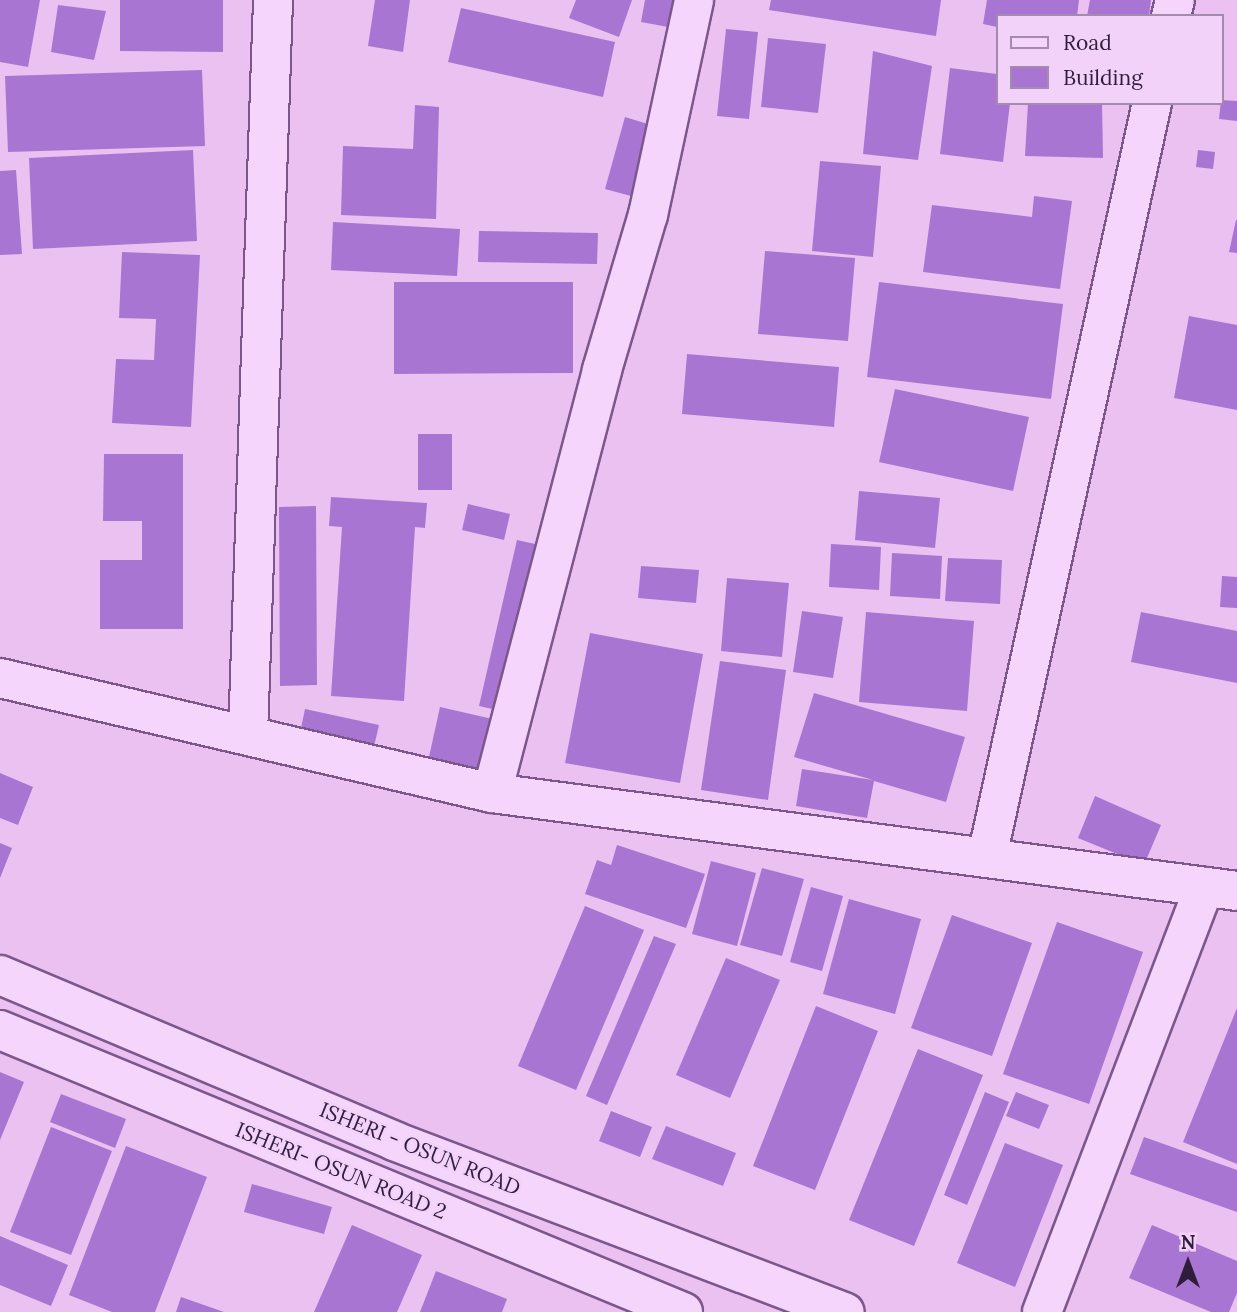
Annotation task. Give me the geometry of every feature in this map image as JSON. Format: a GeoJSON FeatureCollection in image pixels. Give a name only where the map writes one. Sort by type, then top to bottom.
{"type":"FeatureCollection","features":[{"type":"Feature","properties":{"kind":"street"},"geometry":{"type":"LineString","coordinates":[[248,735],[273,0]]}},
{"type":"Feature","properties":{"kind":"street"},"geometry":{"type":"LineString","coordinates":[[492,793],[602,370],[648,215],[694,0]]}},
{"type":"Feature","properties":{"kind":"street"},"geometry":{"type":"LineString","coordinates":[[987,857],[1152,105]]}},
{"type":"Feature","properties":{"kind":"street"},"geometry":{"type":"LineString","coordinates":[[0,678],[492,793],[1221,889],[1042,1312]]}},
{"type":"Feature","properties":{"kind":"street","name":"ISHERI - OSUN ROAD"},"geometry":{"type":"LineString","coordinates":[[0,975],[394,1141],[845,1312]]}},
{"type":"Feature","properties":{"kind":"street","name":"ISHERI- OSUN ROAD 2"},"geometry":{"type":"LineString","coordinates":[[0,1030],[683,1312]]}},
{"type":"Feature","properties":{"kind":"building"},"geometry":{"type":"Polygon","coordinates":[[[0,0],[40,0],[28,67],[0,62],[0,0]]]}},
{"type":"Feature","properties":{"kind":"building"},"geometry":{"type":"Polygon","coordinates":[[[120,0],[223,0],[223,52],[120,51],[120,0]]]}},
{"type":"Feature","properties":{"kind":"building"},"geometry":{"type":"Polygon","coordinates":[[[375,0],[410,0],[403,52],[368,46],[375,0]]]}},
{"type":"Feature","properties":{"kind":"building"},"geometry":{"type":"Polygon","coordinates":[[[576,0],[632,0],[619,37],[569,18],[576,0]]]}},
{"type":"Feature","properties":{"kind":"building"},"geometry":{"type":"Polygon","coordinates":[[[645,0],[685,0],[679,29],[641,22],[645,0]]]}},
{"type":"Feature","properties":{"kind":"building"},"geometry":{"type":"Polygon","coordinates":[[[771,0],[941,0],[936,36],[769,10],[771,0]]]}},
{"type":"Feature","properties":{"kind":"building"},"geometry":{"type":"Polygon","coordinates":[[[987,0],[1079,0],[1077,14],[996,14],[996,27],[983,24],[987,0]]]}},
{"type":"Feature","properties":{"kind":"building"},"geometry":{"type":"Polygon","coordinates":[[[1090,0],[1151,0],[1149,14],[1087,14],[1090,0]]]}},
{"type":"Feature","properties":{"kind":"building"},"geometry":{"type":"Polygon","coordinates":[[[58,5],[106,11],[94,60],[51,52],[58,5]]]}},
{"type":"Feature","properties":{"kind":"building"},"geometry":{"type":"Polygon","coordinates":[[[461,8],[615,42],[603,97],[448,62],[461,8]]]}},
{"type":"Feature","properties":{"kind":"building"},"geometry":{"type":"Polygon","coordinates":[[[726,29],[758,32],[749,119],[717,116],[726,29]]]}},
{"type":"Feature","properties":{"kind":"building"},"geometry":{"type":"Polygon","coordinates":[[[768,38],[826,44],[818,113],[761,107],[768,38]]]}},
{"type":"Feature","properties":{"kind":"building"},"geometry":{"type":"Polygon","coordinates":[[[873,51],[932,66],[918,160],[863,154],[873,51]]]}},
{"type":"Feature","properties":{"kind":"building"},"geometry":{"type":"Polygon","coordinates":[[[950,68],[996,74],[996,105],[1010,105],[1003,162],[940,154],[950,68]]]}},
{"type":"Feature","properties":{"kind":"building"},"geometry":{"type":"Polygon","coordinates":[[[202,70],[205,146],[8,152],[5,76],[202,70]]]}},
{"type":"Feature","properties":{"kind":"building"},"geometry":{"type":"Polygon","coordinates":[[[1223,100],[1237,101],[1237,121],[1219,119],[1223,100]]]}},
{"type":"Feature","properties":{"kind":"building"},"geometry":{"type":"Polygon","coordinates":[[[415,105],[439,107],[436,219],[341,215],[343,146],[413,149],[415,105]]]}},
{"type":"Feature","properties":{"kind":"building"},"geometry":{"type":"Polygon","coordinates":[[[1028,105],[1102,105],[1103,158],[1025,156],[1028,105]]]}},
{"type":"Feature","properties":{"kind":"building"},"geometry":{"type":"Polygon","coordinates":[[[625,117],[651,125],[631,196],[605,189],[625,117]]]}},
{"type":"Feature","properties":{"kind":"building"},"geometry":{"type":"Polygon","coordinates":[[[193,150],[197,241],[33,249],[29,158],[193,150]]]}},
{"type":"Feature","properties":{"kind":"building"},"geometry":{"type":"Polygon","coordinates":[[[1198,150],[1215,152],[1213,169],[1196,167],[1198,150]]]}},
{"type":"Feature","properties":{"kind":"building"},"geometry":{"type":"Polygon","coordinates":[[[820,161],[881,166],[873,257],[812,251],[820,161]]]}},
{"type":"Feature","properties":{"kind":"building"},"geometry":{"type":"Polygon","coordinates":[[[16,170],[22,254],[0,255],[0,171],[16,170]]]}},
{"type":"Feature","properties":{"kind":"building"},"geometry":{"type":"Polygon","coordinates":[[[1034,196],[1072,201],[1060,289],[923,272],[932,205],[1032,217],[1034,196]]]}},
{"type":"Feature","properties":{"kind":"building"},"geometry":{"type":"Polygon","coordinates":[[[1237,220],[1237,253],[1229,252],[1237,220]]]}},
{"type":"Feature","properties":{"kind":"building"},"geometry":{"type":"Polygon","coordinates":[[[333,222],[460,229],[457,276],[331,270],[333,222]]]}},
{"type":"Feature","properties":{"kind":"building"},"geometry":{"type":"Polygon","coordinates":[[[479,231],[598,233],[597,264],[478,262],[479,231]]]}},
{"type":"Feature","properties":{"kind":"building"},"geometry":{"type":"Polygon","coordinates":[[[765,251],[855,258],[848,341],[758,334],[765,251]]]}},
{"type":"Feature","properties":{"kind":"building"},"geometry":{"type":"Polygon","coordinates":[[[122,252],[200,255],[191,427],[112,423],[116,359],[154,360],[156,319],[119,318],[122,252]]]}},
{"type":"Feature","properties":{"kind":"building"},"geometry":{"type":"Polygon","coordinates":[[[394,282],[573,282],[573,373],[394,374],[394,282]]]}},
{"type":"Feature","properties":{"kind":"building"},"geometry":{"type":"Polygon","coordinates":[[[879,282],[1063,304],[1051,399],[867,377],[879,282]]]}},
{"type":"Feature","properties":{"kind":"building"},"geometry":{"type":"Polygon","coordinates":[[[1189,316],[1237,325],[1237,410],[1174,398],[1189,316]]]}},
{"type":"Feature","properties":{"kind":"building"},"geometry":{"type":"Polygon","coordinates":[[[687,354],[839,367],[834,427],[682,414],[687,354]]]}},
{"type":"Feature","properties":{"kind":"building"},"geometry":{"type":"Polygon","coordinates":[[[895,389],[1029,417],[1013,491],[879,462],[895,389]]]}},
{"type":"Feature","properties":{"kind":"building"},"geometry":{"type":"Polygon","coordinates":[[[418,434],[452,434],[452,490],[418,490],[418,434]]]}},
{"type":"Feature","properties":{"kind":"building"},"geometry":{"type":"Polygon","coordinates":[[[104,454],[183,454],[183,629],[100,629],[100,560],[142,560],[142,521],[103,521],[104,454]]]}},
{"type":"Feature","properties":{"kind":"building"},"geometry":{"type":"Polygon","coordinates":[[[859,491],[940,498],[935,548],[855,540],[859,491]]]}},
{"type":"Feature","properties":{"kind":"building"},"geometry":{"type":"Polygon","coordinates":[[[331,497],[427,503],[425,528],[415,527],[404,701],[331,696],[342,527],[329,526],[331,497]]]}},
{"type":"Feature","properties":{"kind":"building"},"geometry":{"type":"Polygon","coordinates":[[[468,504],[510,514],[504,540],[462,530],[468,504]]]}},
{"type":"Feature","properties":{"kind":"building"},"geometry":{"type":"Polygon","coordinates":[[[316,506],[317,685],[280,686],[279,507],[316,506]]]}},
{"type":"Feature","properties":{"kind":"building"},"geometry":{"type":"Polygon","coordinates":[[[517,540],[544,546],[506,712],[479,706],[517,540]]]}},
{"type":"Feature","properties":{"kind":"building"},"geometry":{"type":"Polygon","coordinates":[[[831,544],[881,547],[879,590],[829,587],[831,544]]]}},
{"type":"Feature","properties":{"kind":"building"},"geometry":{"type":"Polygon","coordinates":[[[892,553],[942,556],[940,599],[890,596],[892,553]]]}},
{"type":"Feature","properties":{"kind":"building"},"geometry":{"type":"Polygon","coordinates":[[[948,558],[1002,560],[1000,604],[945,601],[948,558]]]}},
{"type":"Feature","properties":{"kind":"building"},"geometry":{"type":"Polygon","coordinates":[[[641,566],[699,570],[696,603],[638,598],[641,566]]]}},
{"type":"Feature","properties":{"kind":"building"},"geometry":{"type":"Polygon","coordinates":[[[1222,576],[1237,577],[1237,608],[1220,607],[1222,576]]]}},
{"type":"Feature","properties":{"kind":"building"},"geometry":{"type":"Polygon","coordinates":[[[727,578],[789,583],[782,657],[721,651],[727,578]]]}},
{"type":"Feature","properties":{"kind":"building"},"geometry":{"type":"Polygon","coordinates":[[[802,611],[843,617],[833,678],[793,672],[802,611]]]}},
{"type":"Feature","properties":{"kind":"building"},"geometry":{"type":"Polygon","coordinates":[[[866,612],[974,621],[967,711],[859,702],[866,612]]]}},
{"type":"Feature","properties":{"kind":"building"},"geometry":{"type":"Polygon","coordinates":[[[1141,612],[1237,631],[1237,683],[1131,662],[1141,612]]]}},
{"type":"Feature","properties":{"kind":"building"},"geometry":{"type":"Polygon","coordinates":[[[590,633],[703,654],[680,783],[565,763],[590,633]]]}},
{"type":"Feature","properties":{"kind":"building"},"geometry":{"type":"Polygon","coordinates":[[[720,661],[786,670],[768,800],[701,790],[720,661]]]}},
{"type":"Feature","properties":{"kind":"building"},"geometry":{"type":"Polygon","coordinates":[[[814,693],[965,737],[946,802],[874,781],[867,818],[796,806],[802,769],[873,780],[794,757],[814,693]]]}},
{"type":"Feature","properties":{"kind":"building"},"geometry":{"type":"Polygon","coordinates":[[[440,707],[497,720],[486,770],[429,757],[440,707]]]}},
{"type":"Feature","properties":{"kind":"building"},"geometry":{"type":"Polygon","coordinates":[[[305,709],[379,725],[372,755],[299,738],[305,709]]]}},
{"type":"Feature","properties":{"kind":"building"},"geometry":{"type":"Polygon","coordinates":[[[0,773],[33,787],[18,825],[0,818],[0,773]]]}},
{"type":"Feature","properties":{"kind":"building"},"geometry":{"type":"Polygon","coordinates":[[[1095,796],[1161,825],[1144,865],[1078,838],[1095,796]]]}},
{"type":"Feature","properties":{"kind":"building"},"geometry":{"type":"Polygon","coordinates":[[[0,843],[12,848],[0,878],[0,843]]]}},
{"type":"Feature","properties":{"kind":"building"},"geometry":{"type":"Polygon","coordinates":[[[617,845],[705,874],[686,928],[585,894],[597,860],[611,865],[617,845]]]}},
{"type":"Feature","properties":{"kind":"building"},"geometry":{"type":"Polygon","coordinates":[[[711,861],[756,873],[737,946],[692,934],[711,861]]]}},
{"type":"Feature","properties":{"kind":"building"},"geometry":{"type":"Polygon","coordinates":[[[762,868],[804,879],[782,956],[740,945],[762,868]]]}},
{"type":"Feature","properties":{"kind":"building"},"geometry":{"type":"Polygon","coordinates":[[[811,887],[843,896],[822,971],[790,962],[811,887]]]}},
{"type":"Feature","properties":{"kind":"building"},"geometry":{"type":"Polygon","coordinates":[[[849,899],[921,919],[895,1014],[823,994],[849,899]]]}},
{"type":"Feature","properties":{"kind":"building"},"geometry":{"type":"Polygon","coordinates":[[[585,906],[644,930],[576,1090],[518,1066],[585,906]]]}},
{"type":"Feature","properties":{"kind":"building"},"geometry":{"type":"Polygon","coordinates":[[[952,915],[1032,943],[992,1056],[911,1028],[952,915]]]}},
{"type":"Feature","properties":{"kind":"building"},"geometry":{"type":"Polygon","coordinates":[[[1057,922],[1143,952],[1089,1104],[1003,1074],[1057,922]]]}},
{"type":"Feature","properties":{"kind":"building"},"geometry":{"type":"Polygon","coordinates":[[[654,936],[676,944],[607,1105],[586,1096],[654,936]]]}},
{"type":"Feature","properties":{"kind":"building"},"geometry":{"type":"Polygon","coordinates":[[[726,958],[780,980],[730,1098],[676,1075],[726,958]]]}},
{"type":"Feature","properties":{"kind":"building"},"geometry":{"type":"Polygon","coordinates":[[[816,1006],[878,1031],[815,1190],[753,1166],[816,1006]]]}},
{"type":"Feature","properties":{"kind":"building"},"geometry":{"type":"Polygon","coordinates":[[[1237,1008],[1237,1164],[1183,1142],[1237,1008]]]}},
{"type":"Feature","properties":{"kind":"building"},"geometry":{"type":"Polygon","coordinates":[[[918,1049],[983,1075],[914,1246],[849,1220],[918,1049]]]}},
{"type":"Feature","properties":{"kind":"building"},"geometry":{"type":"Polygon","coordinates":[[[0,1072],[24,1082],[0,1140],[0,1072]]]}},
{"type":"Feature","properties":{"kind":"building"},"geometry":{"type":"Polygon","coordinates":[[[985,1092],[1009,1102],[967,1205],[944,1195],[985,1092]]]}},
{"type":"Feature","properties":{"kind":"building"},"geometry":{"type":"Polygon","coordinates":[[[1016,1092],[1049,1105],[1039,1129],[1006,1116],[1016,1092]]]}},
{"type":"Feature","properties":{"kind":"building"},"geometry":{"type":"Polygon","coordinates":[[[61,1094],[126,1119],[115,1148],[50,1122],[61,1094]]]}},
{"type":"Feature","properties":{"kind":"building"},"geometry":{"type":"Polygon","coordinates":[[[611,1111],[652,1127],[640,1157],[599,1141],[611,1111]]]}},
{"type":"Feature","properties":{"kind":"building"},"geometry":{"type":"Polygon","coordinates":[[[666,1126],[736,1153],[723,1186],[652,1159],[666,1126]]]}},
{"type":"Feature","properties":{"kind":"building"},"geometry":{"type":"Polygon","coordinates":[[[51,1127],[112,1151],[71,1255],[10,1232],[51,1127]]]}},
{"type":"Feature","properties":{"kind":"building"},"geometry":{"type":"Polygon","coordinates":[[[1144,1137],[1237,1170],[1237,1212],[1130,1174],[1144,1137]]]}},
{"type":"Feature","properties":{"kind":"building"},"geometry":{"type":"Polygon","coordinates":[[[1005,1143],[1063,1165],[1015,1287],[957,1263],[1005,1143]]]}},
{"type":"Feature","properties":{"kind":"building"},"geometry":{"type":"Polygon","coordinates":[[[126,1146],[207,1177],[155,1312],[112,1312],[69,1295],[126,1146]]]}},
{"type":"Feature","properties":{"kind":"building"},"geometry":{"type":"Polygon","coordinates":[[[252,1184],[332,1207],[324,1234],[244,1212],[252,1184]]]}},
{"type":"Feature","properties":{"kind":"building"},"geometry":{"type":"Polygon","coordinates":[[[352,1225],[422,1255],[397,1312],[314,1312],[352,1225]]]}},
{"type":"Feature","properties":{"kind":"building"},"geometry":{"type":"Polygon","coordinates":[[[1152,1225],[1237,1261],[1237,1293],[1229,1312],[1211,1312],[1129,1278],[1152,1225]]]}},
{"type":"Feature","properties":{"kind":"building"},"geometry":{"type":"Polygon","coordinates":[[[0,1236],[68,1265],[51,1306],[0,1285],[0,1236]]]}},
{"type":"Feature","properties":{"kind":"building"},"geometry":{"type":"Polygon","coordinates":[[[436,1271],[507,1299],[502,1312],[420,1312],[436,1271]]]}},
{"type":"Feature","properties":{"kind":"building"},"geometry":{"type":"Polygon","coordinates":[[[181,1297],[224,1312],[176,1312],[181,1297]]]}}]}
